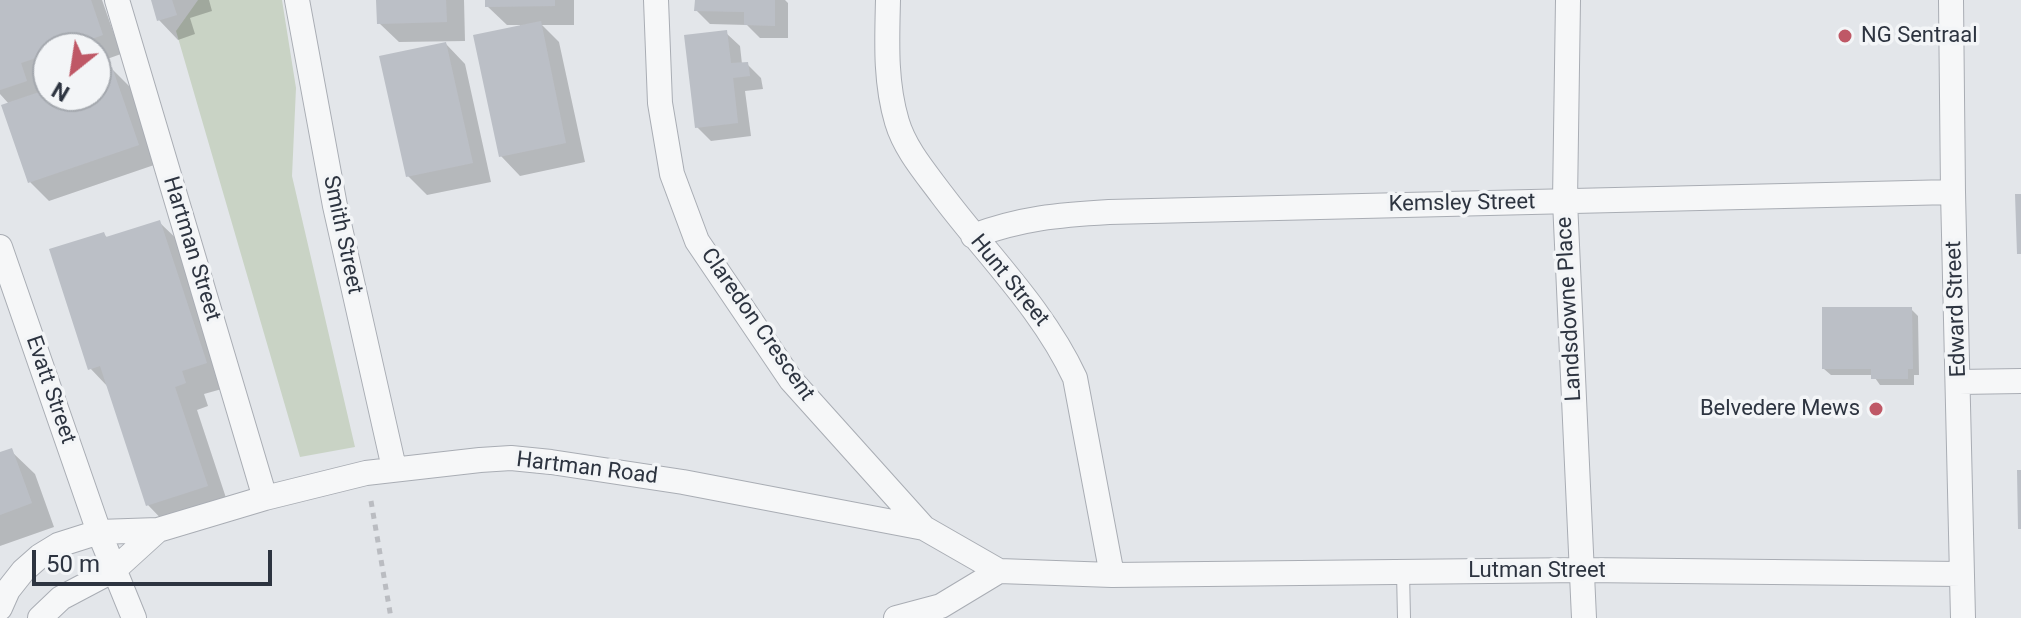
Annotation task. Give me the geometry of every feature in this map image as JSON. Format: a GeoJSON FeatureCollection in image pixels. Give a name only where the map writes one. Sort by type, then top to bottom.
{"type":"FeatureCollection","features":[{"type":"Feature","properties":{"kind":"street","name":"Hartman Street"},"geometry":{"type":"LineString","coordinates":[[117,0],[265,498]]}},
{"type":"Feature","properties":{"kind":"street","name":"Smith Street"},"geometry":{"type":"LineString","coordinates":[[297,0],[335,206],[394,468]]}},
{"type":"Feature","properties":{"kind":"street","name":"Claredon Crescent"},"geometry":{"type":"LineString","coordinates":[[656,0],[660,103],[672,174],[697,241],[791,380],[924,528],[999,571]]}},
{"type":"Feature","properties":{"kind":"street","name":"Hunt Street"},"geometry":{"type":"LineString","coordinates":[[888,0],[886,72],[897,124],[913,156],[973,236],[1031,304],[1062,349],[1075,378],[1112,575]]}},
{"type":"Feature","properties":{"kind":"street","name":"Landsdowne Place"},"geometry":{"type":"LineString","coordinates":[[1568,0],[1565,201],[1584,618]]}},
{"type":"Feature","properties":{"kind":"street","name":"Edward Street"},"geometry":{"type":"LineString","coordinates":[[1951,0],[1963,618]]}},
{"type":"Feature","properties":{"kind":"street","name":"Kemsley Street"},"geometry":{"type":"LineString","coordinates":[[973,236],[1023,220],[1109,212],[1953,192]]}},
{"type":"Feature","properties":{"kind":"street","name":"Evatt Street"},"geometry":{"type":"LineString","coordinates":[[0,247],[99,532],[134,618]]}},
{"type":"Feature","properties":{"kind":"street"},"geometry":{"type":"LineString","coordinates":[[1959,382],[2021,381]]}},
{"type":"Feature","properties":{"kind":"street","name":"Hartman Road"},"geometry":{"type":"LineString","coordinates":[[0,608],[8,590],[23,571],[58,545],[99,532],[158,530],[265,498],[394,468],[511,458],[551,462],[683,482],[924,528]]}},
{"type":"Feature","properties":{"kind":"street","name":"Hartman Road"},"geometry":{"type":"LineString","coordinates":[[40,618],[61,598],[114,570],[158,530]]}},
{"type":"Feature","properties":{"kind":"street","name":"Lutman Street"},"geometry":{"type":"LineString","coordinates":[[999,571],[1112,575],[1584,570],[1961,574]]}},
{"type":"Feature","properties":{"kind":"street"},"geometry":{"type":"LineString","coordinates":[[896,618],[941,606],[999,571]]}},
{"type":"Feature","properties":{"kind":"lane"},"geometry":{"type":"LineString","coordinates":[[1403,572],[1404,618]]}},
{"type":"Feature","properties":{"kind":"path"},"geometry":{"type":"LineString","coordinates":[[366,473],[391,618]]}},
{"type":"Feature","properties":{"kind":"green space"},"geometry":{"type":"Polygon","coordinates":[[[198,0],[282,0],[296,88],[292,176],[355,447],[300,457],[176,31],[198,0]]]}},
{"type":"Feature","properties":{"kind":"building"},"geometry":{"type":"Polygon","coordinates":[[[0,0],[91,0],[102,32],[32,32],[32,59],[21,63],[27,81],[0,90],[0,0]]]}},
{"type":"Feature","properties":{"kind":"building"},"geometry":{"type":"Polygon","coordinates":[[[151,0],[172,0],[177,15],[157,21],[151,0]]]}},
{"type":"Feature","properties":{"kind":"building"},"geometry":{"type":"Polygon","coordinates":[[[376,0],[446,0],[447,22],[377,24],[376,0]]]}},
{"type":"Feature","properties":{"kind":"building"},"geometry":{"type":"Polygon","coordinates":[[[485,0],[555,0],[555,6],[485,7],[485,0]]]}},
{"type":"Feature","properties":{"kind":"building"},"geometry":{"type":"Polygon","coordinates":[[[695,0],[775,0],[775,26],[744,25],[744,12],[694,11],[695,0]]]}},
{"type":"Feature","properties":{"kind":"building"},"geometry":{"type":"Polygon","coordinates":[[[541,21],[566,143],[499,157],[473,35],[541,21]]]}},
{"type":"Feature","properties":{"kind":"building"},"geometry":{"type":"Polygon","coordinates":[[[727,30],[731,63],[748,62],[750,76],[733,78],[738,123],[695,128],[684,35],[727,30]]]}},
{"type":"Feature","properties":{"kind":"building"},"geometry":{"type":"Polygon","coordinates":[[[446,42],[473,163],[406,177],[379,56],[446,42]]]}},
{"type":"Feature","properties":{"kind":"building"},"geometry":{"type":"Polygon","coordinates":[[[112,67],[139,145],[28,183],[1,105],[32,94],[32,112],[112,112],[112,67]]]}},
{"type":"Feature","properties":{"kind":"building"},"geometry":{"type":"Polygon","coordinates":[[[2015,194],[2021,194],[2021,254],[2017,254],[2015,194]]]}},
{"type":"Feature","properties":{"kind":"building"},"geometry":{"type":"Polygon","coordinates":[[[160,220],[207,363],[182,371],[186,383],[175,387],[208,486],[146,506],[100,366],[88,370],[49,249],[104,232],[106,237],[160,220]]]}},
{"type":"Feature","properties":{"kind":"building"},"geometry":{"type":"Polygon","coordinates":[[[1822,307],[1912,307],[1913,369],[1908,369],[1908,379],[1871,379],[1871,369],[1822,369],[1822,307]]]}},
{"type":"Feature","properties":{"kind":"building"},"geometry":{"type":"Polygon","coordinates":[[[12,448],[32,503],[0,515],[0,452],[12,448]]]}},
{"type":"Feature","properties":{"kind":"building"},"geometry":{"type":"Polygon","coordinates":[[[2017,470],[2021,470],[2021,529],[2018,529],[2017,470]]]}},
{"type":"Feature","properties":{"kind":"place","name":"NG Sentraal"},"geometry":{"type":"Point","coordinates":[1845,36]}},
{"type":"Feature","properties":{"kind":"place","name":"Belvedere Mews"},"geometry":{"type":"Point","coordinates":[1876,409]}}]}
